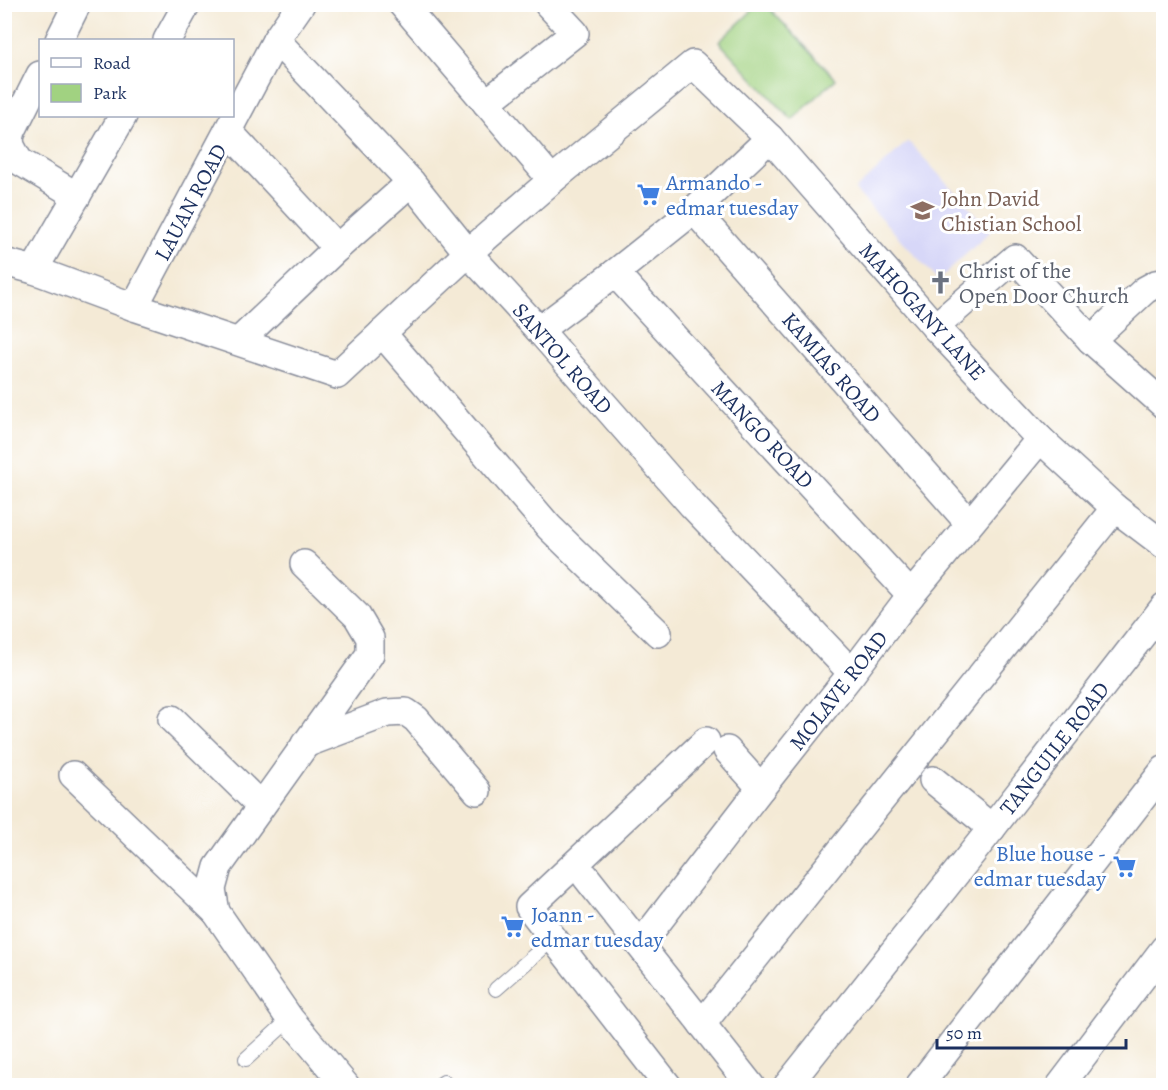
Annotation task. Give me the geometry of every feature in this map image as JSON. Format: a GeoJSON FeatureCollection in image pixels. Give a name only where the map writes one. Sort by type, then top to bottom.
{"type":"FeatureCollection","features":[{"type":"Feature","properties":{"kind":"street"},"geometry":{"type":"LineString","coordinates":[[60,39],[77,4]]}},
{"type":"Feature","properties":{"kind":"street"},"geometry":{"type":"LineString","coordinates":[[168,39],[187,4]]}},
{"type":"Feature","properties":{"kind":"street","name":"LAUAN ROAD"},"geometry":{"type":"LineString","coordinates":[[134,307],[276,40],[302,4]]}},
{"type":"Feature","properties":{"kind":"street"},"geometry":{"type":"LineString","coordinates":[[4,262],[34,270],[134,307],[337,375],[468,253],[552,180],[402,4]]}},
{"type":"Feature","properties":{"kind":"street"},"geometry":{"type":"LineString","coordinates":[[486,103],[575,33],[548,4]]}},
{"type":"Feature","properties":{"kind":"street","name":"SANTOL ROAD"},"geometry":{"type":"LineString","coordinates":[[276,40],[411,182],[468,253],[539,330],[692,505],[852,673]]}},
{"type":"Feature","properties":{"kind":"street","name":"MAHOGANY LANE"},"geometry":{"type":"LineString","coordinates":[[552,180],[693,64],[770,138],[935,327],[1041,439],[1115,508],[1164,545]]}},
{"type":"Feature","properties":{"kind":"street"},"geometry":{"type":"LineString","coordinates":[[39,77],[12,131],[11,146],[19,161],[77,196]]}},
{"type":"Feature","properties":{"kind":"street"},"geometry":{"type":"LineString","coordinates":[[34,270],[122,117]]}},
{"type":"Feature","properties":{"kind":"street"},"geometry":{"type":"LineString","coordinates":[[228,131],[337,248]]}},
{"type":"Feature","properties":{"kind":"street"},"geometry":{"type":"LineString","coordinates":[[539,330],[694,210],[770,138]]}},
{"type":"Feature","properties":{"kind":"street"},"geometry":{"type":"LineString","coordinates":[[239,341],[411,182]]}},
{"type":"Feature","properties":{"kind":"street","name":"KAMIAS ROAD"},"geometry":{"type":"LineString","coordinates":[[694,210],[969,523]]}},
{"type":"Feature","properties":{"kind":"street"},"geometry":{"type":"LineString","coordinates":[[935,327],[1015,258],[1091,340],[1164,405]]}},
{"type":"Feature","properties":{"kind":"street","name":"MANGO ROAD"},"geometry":{"type":"LineString","coordinates":[[615,273],[911,595]]}},
{"type":"Feature","properties":{"kind":"street"},"geometry":{"type":"LineString","coordinates":[[1091,340],[1145,290],[1156,284],[1164,283]]}},
{"type":"Feature","properties":{"kind":"street"},"geometry":{"type":"LineString","coordinates":[[382,333],[549,527],[658,633]]}},
{"type":"Feature","properties":{"kind":"street","name":"MOLAVE ROAD"},"geometry":{"type":"LineString","coordinates":[[640,945],[911,595],[1041,439]]}},
{"type":"Feature","properties":{"kind":"street"},"geometry":{"type":"LineString","coordinates":[[702,1024],[1115,508]]}},
{"type":"Feature","properties":{"kind":"street"},"geometry":{"type":"LineString","coordinates":[[216,912],[212,889],[218,867],[370,654],[370,638],[357,616],[304,564]]}},
{"type":"Feature","properties":{"kind":"street","name":"TANGUILE ROAD"},"geometry":{"type":"LineString","coordinates":[[787,1086],[1164,607]]}},
{"type":"Feature","properties":{"kind":"street"},"geometry":{"type":"LineString","coordinates":[[305,744],[387,712],[406,712],[416,719],[477,791]]}},
{"type":"Feature","properties":{"kind":"street"},"geometry":{"type":"LineString","coordinates":[[172,719],[261,806]]}},
{"type":"Feature","properties":{"kind":"street"},"geometry":{"type":"LineString","coordinates":[[668,1086],[529,907],[716,746],[761,788]]}},
{"type":"Feature","properties":{"kind":"street"},"geometry":{"type":"LineString","coordinates":[[919,1086],[1164,770]]}},
{"type":"Feature","properties":{"kind":"street"},"geometry":{"type":"LineString","coordinates":[[73,776],[216,912],[290,1019],[346,1086]]}},
{"type":"Feature","properties":{"kind":"street"},"geometry":{"type":"LineString","coordinates":[[933,780],[992,828]]}},
{"type":"Feature","properties":{"kind":"street"},"geometry":{"type":"LineString","coordinates":[[586,877],[751,1086]]}},
{"type":"Feature","properties":{"kind":"street"},"geometry":{"type":"LineString","coordinates":[[1060,1086],[1164,949]]}},
{"type":"Feature","properties":{"kind":"lane"},"geometry":{"type":"LineString","coordinates":[[496,989],[554,938]]}},
{"type":"Feature","properties":{"kind":"lane"},"geometry":{"type":"LineString","coordinates":[[246,1059],[290,1019]]}},
{"type":"Feature","properties":{"kind":"shaded area","name":"John David Chistian School"},"geometry":{"type":"Polygon","coordinates":[[[908,141],[991,231],[938,280],[855,190],[908,141]]]}},
{"type":"Feature","properties":{"kind":"green space"},"geometry":{"type":"Polygon","coordinates":[[[759,4],[766,5],[836,79],[792,120],[719,42],[759,4]]]}},
{"type":"Feature","properties":{"kind":"place","name":"Armando - edmar tuesday"},"geometry":{"type":"Point","coordinates":[648,195]}},
{"type":"Feature","properties":{"kind":"place","name":"John David Chistian School"},"geometry":{"type":"Point","coordinates":[923,211]}},
{"type":"Feature","properties":{"kind":"place","name":"Christ of the Open Door Church"},"geometry":{"type":"Point","coordinates":[941,283]}},
{"type":"Feature","properties":{"kind":"place","name":"Blue house - edmar tuesday"},"geometry":{"type":"Point","coordinates":[1124,866]}},
{"type":"Feature","properties":{"kind":"place","name":"Joann - edmar tuesday"},"geometry":{"type":"Point","coordinates":[513,927]}}]}
